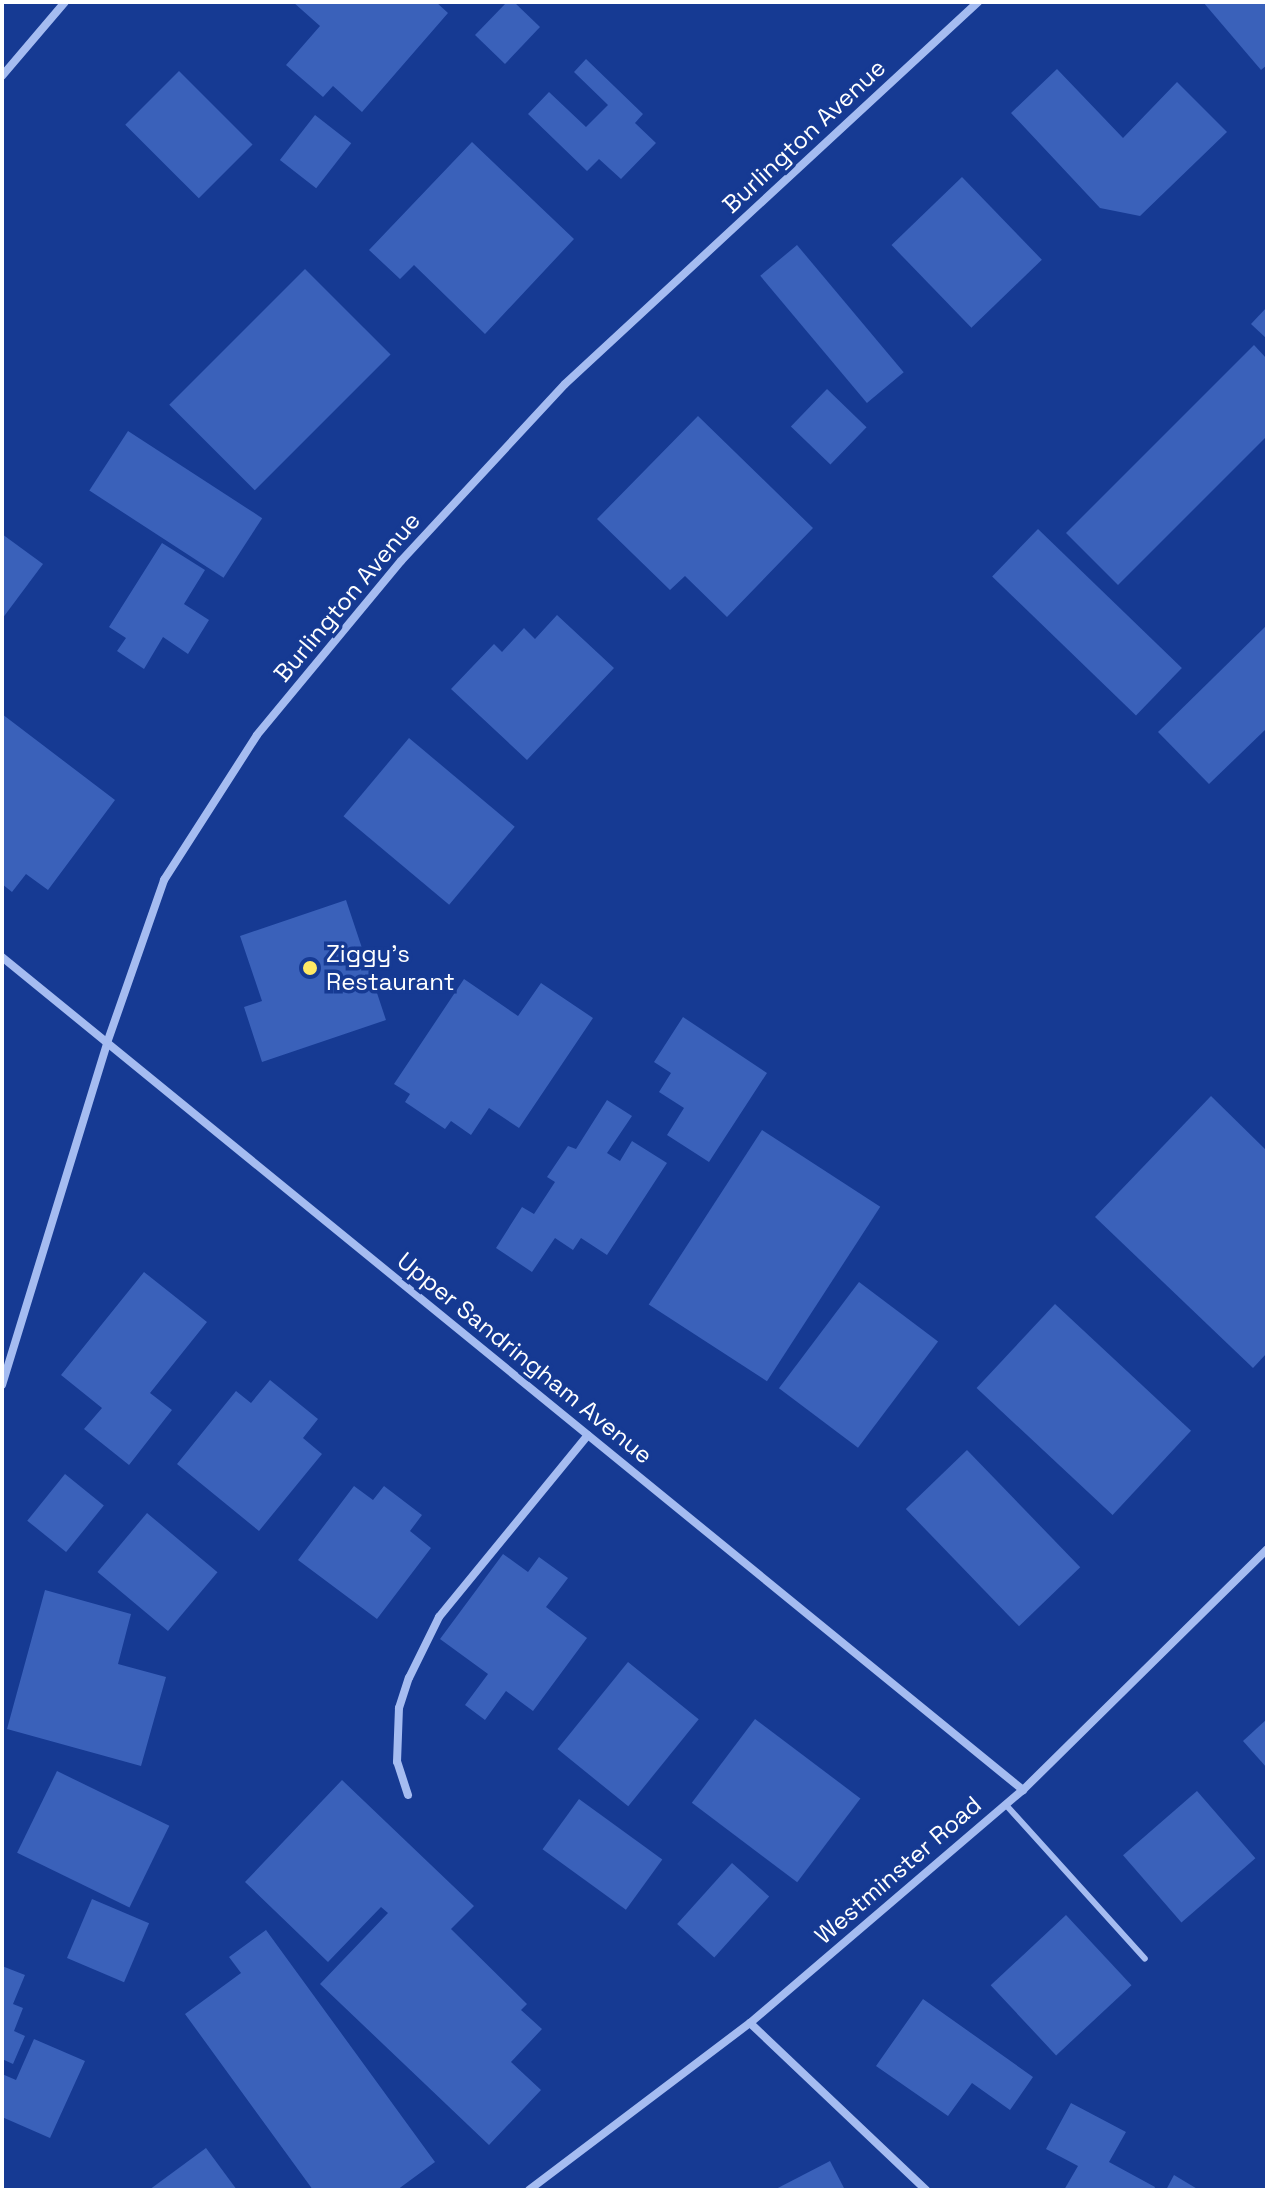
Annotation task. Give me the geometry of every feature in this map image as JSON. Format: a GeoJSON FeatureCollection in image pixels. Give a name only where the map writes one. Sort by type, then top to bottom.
{"type":"FeatureCollection","features":[{"type":"Feature","properties":{"kind":"street"},"geometry":{"type":"LineString","coordinates":[[2,76],[65,2]]}},
{"type":"Feature","properties":{"kind":"street","name":"Burlington Avenue"},"geometry":{"type":"LineString","coordinates":[[2,1385],[107,1043],[164,880],[257,735],[401,561],[565,384],[978,2]]}},
{"type":"Feature","properties":{"kind":"street","name":"Upper Sandringham Avenue"},"geometry":{"type":"LineString","coordinates":[[2,957],[1023,1790]]}},
{"type":"Feature","properties":{"kind":"street"},"geometry":{"type":"LineString","coordinates":[[408,1795],[397,1762],[399,1708],[409,1678],[439,1617],[588,1435]]}},
{"type":"Feature","properties":{"kind":"street","name":"Westminster Road"},"geometry":{"type":"LineString","coordinates":[[529,2190],[750,2023],[1006,1805],[1267,1549]]}},
{"type":"Feature","properties":{"kind":"street"},"geometry":{"type":"LineString","coordinates":[[750,2023],[926,2190]]}},
{"type":"Feature","properties":{"kind":"lane"},"geometry":{"type":"LineString","coordinates":[[1006,1805],[1145,1959]]}},
{"type":"Feature","properties":{"kind":"building"},"geometry":{"type":"Polygon","coordinates":[[[293,2],[436,2],[448,13],[362,112],[333,86],[323,97],[286,65],[320,26],[293,2]]]}},
{"type":"Feature","properties":{"kind":"building"},"geometry":{"type":"Polygon","coordinates":[[[507,2],[514,2],[540,27],[505,64],[475,35],[507,2]]]}},
{"type":"Feature","properties":{"kind":"building"},"geometry":{"type":"Polygon","coordinates":[[[1203,2],[1267,2],[1267,65],[1261,70],[1203,2]]]}},
{"type":"Feature","properties":{"kind":"building"},"geometry":{"type":"Polygon","coordinates":[[[586,59],[643,114],[635,123],[656,143],[621,179],[599,159],[587,171],[528,114],[549,92],[586,127],[608,105],[574,72],[586,59]]]}},
{"type":"Feature","properties":{"kind":"building"},"geometry":{"type":"Polygon","coordinates":[[[1057,69],[1123,138],[1177,82],[1227,132],[1140,216],[1100,208],[1011,113],[1057,69]]]}},
{"type":"Feature","properties":{"kind":"building"},"geometry":{"type":"Polygon","coordinates":[[[179,71],[253,145],[199,198],[125,125],[179,71]]]}},
{"type":"Feature","properties":{"kind":"building"},"geometry":{"type":"Polygon","coordinates":[[[315,115],[351,143],[316,188],[280,160],[315,115]]]}},
{"type":"Feature","properties":{"kind":"building"},"geometry":{"type":"Polygon","coordinates":[[[472,142],[574,239],[485,334],[414,265],[400,279],[369,250],[472,142]]]}},
{"type":"Feature","properties":{"kind":"building"},"geometry":{"type":"Polygon","coordinates":[[[962,177],[1042,260],[971,328],[892,245],[962,177]]]}},
{"type":"Feature","properties":{"kind":"building"},"geometry":{"type":"Polygon","coordinates":[[[797,245],[904,372],[867,403],[760,276],[797,245]]]}},
{"type":"Feature","properties":{"kind":"building"},"geometry":{"type":"Polygon","coordinates":[[[305,269],[391,355],[255,490],[169,405],[305,269]]]}},
{"type":"Feature","properties":{"kind":"building"},"geometry":{"type":"Polygon","coordinates":[[[1267,307],[1267,339],[1251,324],[1267,307]]]}},
{"type":"Feature","properties":{"kind":"building"},"geometry":{"type":"Polygon","coordinates":[[[1254,345],[1267,359],[1267,436],[1118,585],[1066,533],[1254,345]]]}},
{"type":"Feature","properties":{"kind":"building"},"geometry":{"type":"Polygon","coordinates":[[[827,389],[867,427],[830,465],[791,426],[827,389]]]}},
{"type":"Feature","properties":{"kind":"building"},"geometry":{"type":"Polygon","coordinates":[[[698,416],[813,528],[727,617],[685,576],[670,590],[597,519],[698,416]]]}},
{"type":"Feature","properties":{"kind":"building"},"geometry":{"type":"Polygon","coordinates":[[[128,431],[262,518],[224,578],[89,491],[128,431]]]}},
{"type":"Feature","properties":{"kind":"building"},"geometry":{"type":"Polygon","coordinates":[[[1038,529],[1182,668],[1136,715],[992,576],[1038,529]]]}},
{"type":"Feature","properties":{"kind":"building"},"geometry":{"type":"Polygon","coordinates":[[[2,534],[43,564],[2,619],[2,534]]]}},
{"type":"Feature","properties":{"kind":"building"},"geometry":{"type":"Polygon","coordinates":[[[162,543],[205,570],[184,604],[209,620],[188,654],[163,637],[144,669],[117,651],[126,638],[109,627],[162,543]]]}},
{"type":"Feature","properties":{"kind":"building"},"geometry":{"type":"Polygon","coordinates":[[[557,615],[614,668],[527,760],[451,689],[494,644],[502,652],[524,628],[535,639],[557,615]]]}},
{"type":"Feature","properties":{"kind":"building"},"geometry":{"type":"Polygon","coordinates":[[[1267,625],[1267,728],[1209,784],[1158,732],[1267,625]]]}},
{"type":"Feature","properties":{"kind":"building"},"geometry":{"type":"Polygon","coordinates":[[[2,714],[115,800],[48,890],[26,874],[12,892],[2,884],[2,714]]]}},
{"type":"Feature","properties":{"kind":"building"},"geometry":{"type":"Polygon","coordinates":[[[409,738],[515,827],[449,905],[343,816],[409,738]]]}},
{"type":"Feature","properties":{"kind":"building","name":"Ziggy's Restaurant"},"geometry":{"type":"Polygon","coordinates":[[[346,900],[386,1020],[262,1062],[244,1007],[262,1001],[240,936],[346,900]]]}},
{"type":"Feature","properties":{"kind":"building"},"geometry":{"type":"Polygon","coordinates":[[[464,979],[518,1016],[541,983],[593,1018],[519,1128],[489,1108],[471,1135],[451,1121],[445,1129],[405,1102],[410,1094],[394,1084],[464,979]]]}},
{"type":"Feature","properties":{"kind":"building"},"geometry":{"type":"Polygon","coordinates":[[[683,1017],[767,1073],[709,1162],[667,1135],[684,1108],[659,1092],[671,1073],[654,1062],[683,1017]]]}},
{"type":"Feature","properties":{"kind":"building"},"geometry":{"type":"Polygon","coordinates":[[[1211,1096],[1267,1151],[1267,1353],[1253,1368],[1095,1217],[1211,1096]]]}},
{"type":"Feature","properties":{"kind":"building"},"geometry":{"type":"Polygon","coordinates":[[[607,1100],[632,1116],[607,1153],[620,1161],[632,1141],[667,1163],[607,1255],[581,1238],[573,1250],[555,1238],[532,1272],[496,1248],[522,1207],[534,1214],[555,1182],[547,1177],[568,1146],[576,1149],[607,1100]]]}},
{"type":"Feature","properties":{"kind":"building"},"geometry":{"type":"Polygon","coordinates":[[[762,1130],[880,1207],[767,1381],[649,1304],[762,1130]]]}},
{"type":"Feature","properties":{"kind":"building"},"geometry":{"type":"Polygon","coordinates":[[[144,1272],[207,1322],[150,1393],[172,1410],[129,1465],[84,1429],[102,1408],[61,1375],[144,1272]]]}},
{"type":"Feature","properties":{"kind":"building"},"geometry":{"type":"Polygon","coordinates":[[[859,1282],[938,1342],[858,1448],[779,1388],[859,1282]]]}},
{"type":"Feature","properties":{"kind":"building"},"geometry":{"type":"Polygon","coordinates":[[[1055,1304],[1191,1431],[1113,1515],[977,1388],[1055,1304]]]}},
{"type":"Feature","properties":{"kind":"building"},"geometry":{"type":"Polygon","coordinates":[[[270,1380],[318,1419],[303,1438],[322,1454],[259,1531],[177,1464],[236,1391],[251,1403],[270,1380]]]}},
{"type":"Feature","properties":{"kind":"building"},"geometry":{"type":"Polygon","coordinates":[[[967,1450],[1080,1567],[1019,1626],[906,1509],[967,1450]]]}},
{"type":"Feature","properties":{"kind":"building"},"geometry":{"type":"Polygon","coordinates":[[[65,1474],[104,1505],[66,1552],[27,1521],[65,1474]]]}},
{"type":"Feature","properties":{"kind":"building"},"geometry":{"type":"Polygon","coordinates":[[[354,1486],[373,1500],[384,1486],[422,1515],[410,1531],[431,1548],[377,1619],[298,1560],[354,1486]]]}},
{"type":"Feature","properties":{"kind":"building"},"geometry":{"type":"Polygon","coordinates":[[[147,1513],[217,1572],[168,1631],[98,1572],[147,1513]]]}},
{"type":"Feature","properties":{"kind":"building"},"geometry":{"type":"Polygon","coordinates":[[[503,1554],[528,1572],[539,1557],[568,1578],[546,1607],[587,1638],[533,1711],[506,1691],[485,1720],[465,1705],[488,1674],[440,1639],[503,1554]]]}},
{"type":"Feature","properties":{"kind":"building"},"geometry":{"type":"Polygon","coordinates":[[[45,1590],[131,1614],[118,1664],[166,1677],[141,1766],[7,1729],[45,1590]]]}},
{"type":"Feature","properties":{"kind":"building"},"geometry":{"type":"Polygon","coordinates":[[[628,1662],[699,1719],[628,1806],[558,1749],[628,1662]]]}},
{"type":"Feature","properties":{"kind":"building"},"geometry":{"type":"Polygon","coordinates":[[[755,1719],[860,1798],[797,1882],[692,1803],[755,1719]]]}},
{"type":"Feature","properties":{"kind":"building"},"geometry":{"type":"Polygon","coordinates":[[[1267,1719],[1267,1768],[1243,1741],[1267,1719]]]}},
{"type":"Feature","properties":{"kind":"building"},"geometry":{"type":"Polygon","coordinates":[[[57,1771],[169,1826],[129,1908],[17,1853],[57,1771]]]}},
{"type":"Feature","properties":{"kind":"building"},"geometry":{"type":"Polygon","coordinates":[[[342,1780],[474,1906],[451,1929],[527,2004],[521,2010],[542,2029],[511,2062],[541,2090],[489,2145],[320,1984],[388,1913],[381,1907],[328,1962],[245,1882],[342,1780]]]}},
{"type":"Feature","properties":{"kind":"building"},"geometry":{"type":"Polygon","coordinates":[[[1197,1791],[1255,1858],[1181,1922],[1123,1855],[1197,1791]]]}},
{"type":"Feature","properties":{"kind":"building"},"geometry":{"type":"Polygon","coordinates":[[[579,1799],[662,1860],[626,1910],[543,1849],[579,1799]]]}},
{"type":"Feature","properties":{"kind":"building"},"geometry":{"type":"Polygon","coordinates":[[[732,1863],[769,1896],[714,1957],[677,1924],[732,1863]]]}},
{"type":"Feature","properties":{"kind":"building"},"geometry":{"type":"Polygon","coordinates":[[[92,1899],[149,1923],[124,1982],[67,1958],[92,1899]]]}},
{"type":"Feature","properties":{"kind":"building"},"geometry":{"type":"Polygon","coordinates":[[[1066,1915],[1131,1985],[1056,2055],[991,1985],[1066,1915]]]}},
{"type":"Feature","properties":{"kind":"building"},"geometry":{"type":"Polygon","coordinates":[[[266,1930],[435,2162],[397,2190],[313,2190],[185,2014],[241,1973],[229,1957],[266,1930]]]}},
{"type":"Feature","properties":{"kind":"building"},"geometry":{"type":"Polygon","coordinates":[[[2,1966],[25,1975],[13,2004],[23,2008],[14,2031],[25,2036],[13,2064],[2,2059],[2,1966]]]}},
{"type":"Feature","properties":{"kind":"building"},"geometry":{"type":"Polygon","coordinates":[[[923,1999],[1033,2077],[1010,2110],[972,2083],[948,2116],[876,2066],[923,1999]]]}},
{"type":"Feature","properties":{"kind":"building"},"geometry":{"type":"Polygon","coordinates":[[[34,2039],[85,2061],[50,2138],[2,2117],[2,2074],[16,2080],[34,2039]]]}},
{"type":"Feature","properties":{"kind":"building"},"geometry":{"type":"Polygon","coordinates":[[[1071,2103],[1126,2132],[1109,2162],[1155,2187],[1154,2190],[1064,2190],[1078,2166],[1046,2149],[1071,2103]]]}},
{"type":"Feature","properties":{"kind":"building"},"geometry":{"type":"Polygon","coordinates":[[[206,2148],[237,2190],[149,2190],[206,2148]]]}},
{"type":"Feature","properties":{"kind":"building"},"geometry":{"type":"Polygon","coordinates":[[[830,2161],[845,2190],[774,2190],[830,2161]]]}},
{"type":"Feature","properties":{"kind":"building"},"geometry":{"type":"Polygon","coordinates":[[[1174,2175],[1199,2190],[1166,2190],[1174,2175]]]}},
{"type":"Feature","properties":{"kind":"place","name":"Ziggy's Restaurant"},"geometry":{"type":"Point","coordinates":[310,968]}}]}
